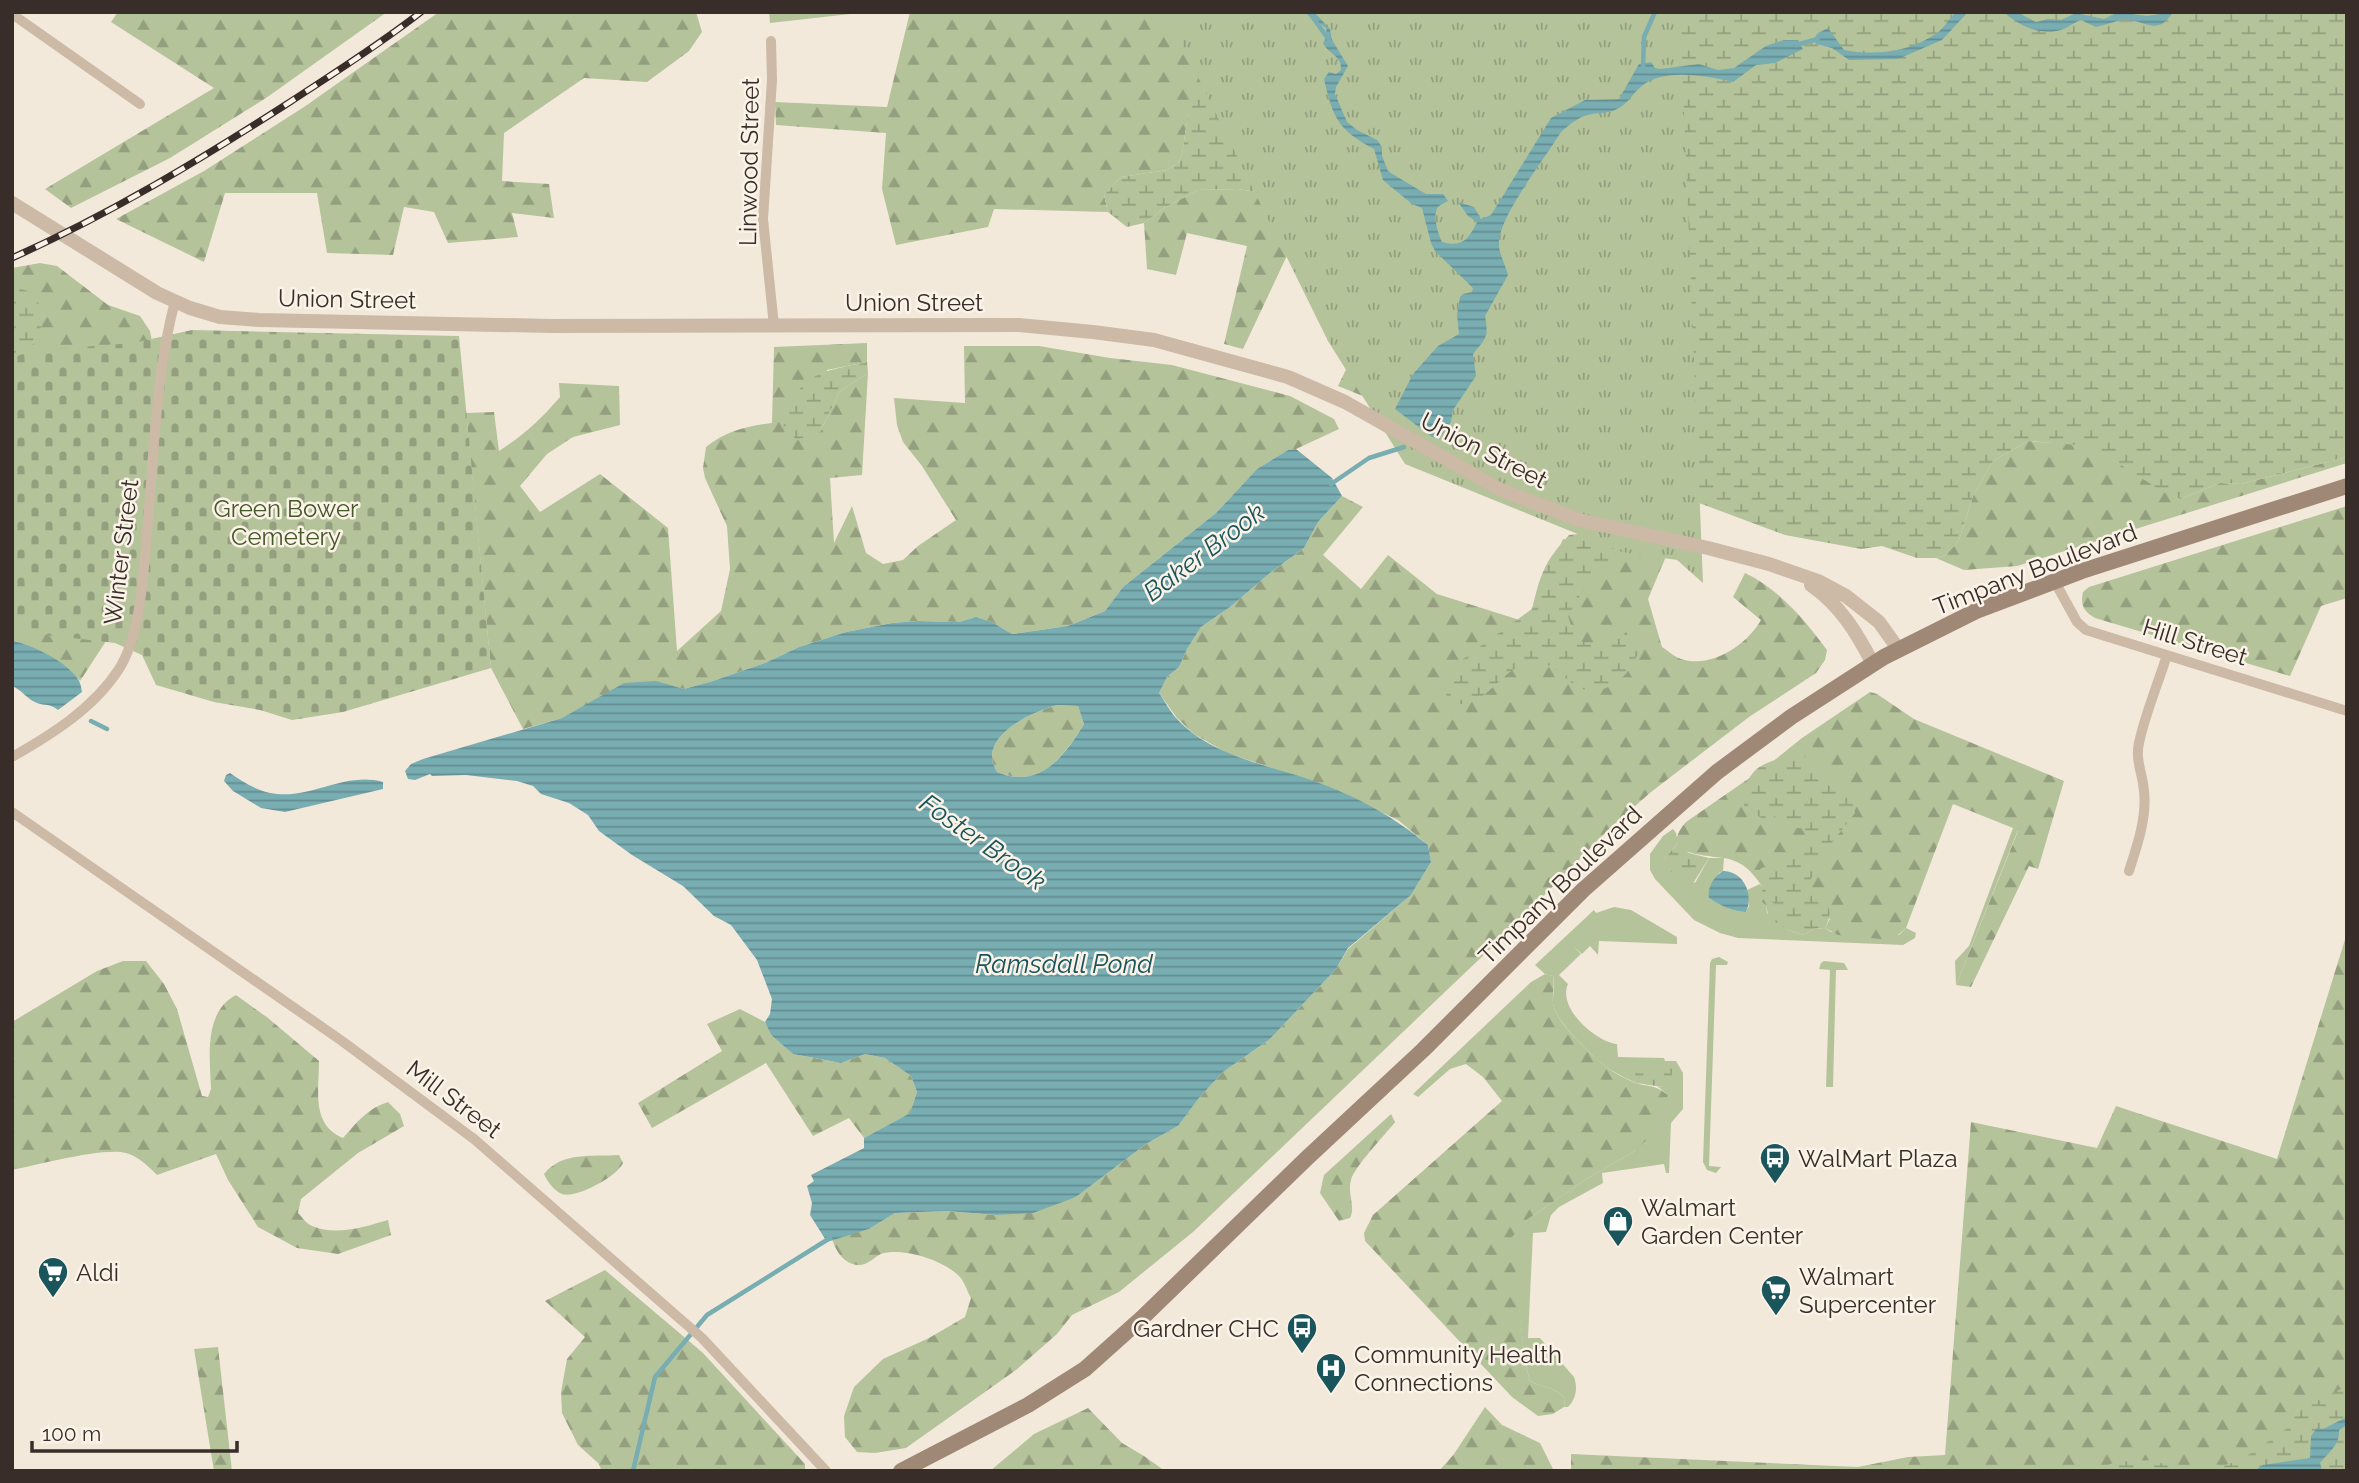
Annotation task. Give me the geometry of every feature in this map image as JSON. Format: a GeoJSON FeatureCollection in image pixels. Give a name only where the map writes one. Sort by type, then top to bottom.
{"type":"FeatureCollection","features":[{"type":"Feature","properties":{"kind":"main road","name":"Timpany Boulevard"},"geometry":{"type":"LineString","coordinates":[[901,1471],[1028,1405],[1085,1368],[1142,1318],[1423,1050],[1583,890],[1717,772],[1791,716],[1873,664],[1976,611],[2175,540],[2347,486]]}},
{"type":"Feature","properties":{"kind":"street"},"geometry":{"type":"LineString","coordinates":[[12,14],[140,104]]}},
{"type":"Feature","properties":{"kind":"street","name":"Linwood Street"},"geometry":{"type":"LineString","coordinates":[[771,41],[772,80],[764,219],[774,326]]}},
{"type":"Feature","properties":{"kind":"street","name":"Union Street"},"geometry":{"type":"LineString","coordinates":[[12,203],[138,282],[175,301],[220,317],[565,326],[1019,325],[1093,331],[1154,340],[1288,377],[1356,408],[1502,490],[1579,520],[1708,548],[1769,564],[1818,581],[1846,596],[1885,628],[1899,650]]}},
{"type":"Feature","properties":{"kind":"street","name":"Winter Street"},"geometry":{"type":"LineString","coordinates":[[12,757],[38,742],[89,704],[103,690],[126,656],[136,620],[144,568],[161,369],[175,301]]}},
{"type":"Feature","properties":{"kind":"street"},"geometry":{"type":"LineString","coordinates":[[1799,576],[1835,604],[1859,637],[1873,664]]}},
{"type":"Feature","properties":{"kind":"street","name":"Hill Street"},"geometry":{"type":"LineString","coordinates":[[2055,582],[2077,622],[2086,630],[2347,711]]}},
{"type":"Feature","properties":{"kind":"street"},"geometry":{"type":"LineString","coordinates":[[2129,871],[2144,813],[2138,745],[2167,655]]}},
{"type":"Feature","properties":{"kind":"street","name":"Mill Street"},"geometry":{"type":"LineString","coordinates":[[12,812],[342,1041],[474,1139],[687,1323],[826,1471]]}},
{"type":"Feature","properties":{"kind":"green space"},"geometry":{"type":"Polygon","coordinates":[[[118,12],[387,12],[266,98],[170,158],[71,208],[45,189],[214,88],[111,22],[118,12]]]}},
{"type":"Feature","properties":{"kind":"green space"},"geometry":{"type":"Polygon","coordinates":[[[439,12],[696,12],[702,32],[689,51],[647,82],[584,78],[504,133],[502,181],[549,184],[554,218],[512,213],[518,237],[448,243],[434,212],[404,207],[393,255],[327,253],[317,193],[225,193],[204,262],[116,219],[204,171],[304,107],[439,12]]]}},
{"type":"Feature","properties":{"kind":"green space"},"geometry":{"type":"Polygon","coordinates":[[[769,12],[868,12],[770,23],[769,12]]]}},
{"type":"Feature","properties":{"kind":"green space"},"geometry":{"type":"Polygon","coordinates":[[[910,12],[1285,12],[1188,115],[1178,163],[1167,170],[1121,177],[1104,195],[1108,212],[994,209],[988,227],[896,245],[882,189],[886,133],[776,125],[775,102],[887,107],[910,12]]]}},
{"type":"Feature","properties":{"kind":"green space"},"geometry":{"type":"Polygon","coordinates":[[[1166,12],[1680,12],[1703,583],[1677,560],[1622,552],[1405,464],[1328,341],[1166,12]]]}},
{"type":"Feature","properties":{"kind":"green space"},"geometry":{"type":"Polygon","coordinates":[[[1285,12],[2347,12],[2347,457],[2241,484],[2220,483],[2180,499],[2163,492],[2115,461],[2076,445],[2028,441],[1993,461],[1973,496],[1959,540],[1946,555],[1936,558],[1917,558],[1882,546],[1861,549],[1785,535],[1699,503],[1308,199],[1237,189],[1198,190],[1164,208],[1144,223],[1127,227],[1108,212],[1104,195],[1121,177],[1167,170],[1178,163],[1188,115],[1205,80],[1285,12]]]}},
{"type":"Feature","properties":{"kind":"green space"},"geometry":{"type":"Polygon","coordinates":[[[1237,189],[1308,199],[1395,409],[1338,386],[1352,357],[1300,228],[1243,349],[1224,344],[1247,246],[1187,233],[1176,275],[1147,269],[1144,223],[1164,208],[1198,190],[1237,189]]]}},
{"type":"Feature","properties":{"kind":"green space"},"geometry":{"type":"Polygon","coordinates":[[[40,263],[57,266],[108,305],[140,316],[150,331],[153,347],[12,374],[12,268],[40,263]]]}},
{"type":"Feature","properties":{"kind":"green space"},"geometry":{"type":"Polygon","coordinates":[[[16,286],[31,293],[44,311],[41,327],[32,346],[12,358],[12,287],[16,286]]]}},
{"type":"Feature","properties":{"kind":"green space","name":"Green Bower Cemetery"},"geometry":{"type":"Polygon","coordinates":[[[192,330],[459,336],[491,668],[343,712],[292,720],[156,685],[142,655],[115,643],[12,631],[12,358],[31,351],[133,343],[192,330]]]}},
{"type":"Feature","properties":{"kind":"green space"},"geometry":{"type":"Polygon","coordinates":[[[867,343],[867,362],[827,370],[820,432],[840,391],[868,373],[862,475],[830,478],[834,543],[852,506],[866,553],[883,564],[903,560],[918,546],[956,520],[922,466],[903,442],[897,425],[894,398],[965,403],[964,346],[1039,346],[1172,365],[1290,396],[1334,419],[1339,429],[1296,449],[1288,450],[1257,469],[1216,513],[1123,587],[1105,611],[1068,626],[1012,634],[992,622],[976,617],[959,622],[892,623],[846,632],[799,647],[765,663],[684,689],[672,686],[593,702],[562,718],[523,729],[491,668],[466,413],[494,412],[499,451],[532,426],[560,397],[559,383],[619,386],[620,425],[573,437],[547,454],[520,486],[540,512],[600,474],[668,528],[677,651],[721,611],[730,569],[727,526],[703,468],[706,447],[737,430],[772,423],[774,347],[867,343]]]}},
{"type":"Feature","properties":{"kind":"green space"},"geometry":{"type":"Polygon","coordinates":[[[867,362],[868,373],[840,391],[820,432],[797,440],[783,427],[795,396],[812,378],[835,369],[867,362]]]}},
{"type":"Feature","properties":{"kind":"green space"},"geometry":{"type":"Polygon","coordinates":[[[2028,441],[2071,444],[2091,449],[2180,499],[2220,483],[2241,484],[2347,457],[2347,463],[2017,566],[1964,570],[1936,558],[1946,555],[1959,540],[1973,496],[1993,461],[2028,441]]]}},
{"type":"Feature","properties":{"kind":"green space"},"geometry":{"type":"Polygon","coordinates":[[[1342,496],[1363,507],[1323,555],[1361,589],[1388,555],[1437,594],[1526,622],[1563,539],[1667,554],[1648,599],[1662,647],[1672,654],[1681,659],[1704,661],[1727,653],[1747,638],[1761,620],[1733,597],[1745,573],[1780,596],[1800,617],[1827,650],[1825,660],[1816,673],[1749,717],[1651,792],[1609,829],[1511,929],[1193,1232],[1119,1292],[1072,1315],[1057,1334],[1016,1370],[906,1448],[875,1453],[857,1452],[845,1437],[844,1416],[854,1387],[883,1359],[929,1338],[965,1317],[971,1298],[958,1275],[942,1264],[921,1256],[890,1252],[857,1265],[841,1256],[832,1239],[869,1229],[895,1213],[947,1211],[996,1215],[1076,1197],[1146,1144],[1178,1126],[1223,1072],[1270,1039],[1336,969],[1348,949],[1411,895],[1431,862],[1428,845],[1398,820],[1321,784],[1227,753],[1194,734],[1177,718],[1159,693],[1167,677],[1179,667],[1201,627],[1304,548],[1318,522],[1342,496]]]}},
{"type":"Feature","properties":{"kind":"green space"},"geometry":{"type":"Polygon","coordinates":[[[2347,506],[2347,598],[2321,606],[2290,676],[2095,618],[2084,608],[2083,592],[2089,587],[2347,506]]]}},
{"type":"Feature","properties":{"kind":"green space"},"geometry":{"type":"Polygon","coordinates":[[[1586,533],[1608,539],[1622,552],[1621,562],[1585,587],[1568,616],[1576,640],[1589,644],[1610,634],[1629,635],[1639,652],[1625,675],[1610,686],[1592,691],[1573,683],[1547,665],[1527,663],[1510,672],[1473,701],[1462,704],[1448,701],[1443,683],[1456,664],[1532,609],[1541,577],[1554,553],[1569,535],[1586,533]]]}},
{"type":"Feature","properties":{"kind":"green space"},"geometry":{"type":"Polygon","coordinates":[[[12,624],[108,638],[80,681],[67,667],[12,641],[12,624]]]}},
{"type":"Feature","properties":{"kind":"green space"},"geometry":{"type":"Polygon","coordinates":[[[1870,692],[1914,719],[2064,781],[2038,869],[2029,866],[1971,987],[1956,985],[2018,831],[2013,828],[1953,804],[1906,928],[1892,940],[1838,935],[1825,928],[1830,919],[1784,898],[1773,906],[1766,906],[1762,902],[1765,890],[1742,865],[1732,860],[1690,853],[1677,843],[1678,834],[1686,822],[1870,692]]]}},
{"type":"Feature","properties":{"kind":"green space"},"geometry":{"type":"Polygon","coordinates":[[[1057,705],[1078,706],[1084,724],[1068,748],[1049,767],[1038,773],[1026,777],[997,772],[992,757],[999,738],[1016,723],[1057,705]]]}},
{"type":"Feature","properties":{"kind":"green space"},"geometry":{"type":"Polygon","coordinates":[[[1803,754],[1818,769],[1849,787],[1855,813],[1823,854],[1807,887],[1802,890],[1826,902],[1830,913],[1825,928],[1813,929],[1804,935],[1788,930],[1769,918],[1766,906],[1775,904],[1763,897],[1760,869],[1776,860],[1796,856],[1808,842],[1805,828],[1787,826],[1772,814],[1763,819],[1744,807],[1745,793],[1753,773],[1778,759],[1803,754]]]}},
{"type":"Feature","properties":{"kind":"green space"},"geometry":{"type":"Polygon","coordinates":[[[2013,828],[2018,830],[1956,985],[1955,961],[1969,946],[2013,828]]]}},
{"type":"Feature","properties":{"kind":"green space"},"geometry":{"type":"Polygon","coordinates":[[[1673,829],[1678,843],[1664,859],[1695,883],[1709,858],[1724,858],[1723,871],[1719,873],[1709,898],[1722,906],[1746,912],[1749,906],[1747,890],[1760,884],[1765,890],[1762,902],[1767,913],[1788,930],[1804,935],[1813,929],[1825,928],[1831,932],[1899,935],[1906,928],[1916,933],[1915,938],[1903,945],[1738,938],[1720,933],[1694,920],[1655,879],[1650,870],[1650,854],[1663,836],[1673,829]]]}},
{"type":"Feature","properties":{"kind":"green space"},"geometry":{"type":"Polygon","coordinates":[[[1678,843],[1689,853],[1709,858],[1692,885],[1664,865],[1664,859],[1678,843]]]}},
{"type":"Feature","properties":{"kind":"green space"},"geometry":{"type":"Polygon","coordinates":[[[1614,907],[1631,910],[1677,937],[1677,944],[1599,941],[1598,955],[1590,946],[1582,954],[1573,946],[1581,954],[1559,975],[1568,984],[1568,1003],[1580,1022],[1589,1030],[1608,1042],[1617,1044],[1618,1057],[1664,1058],[1665,1061],[1676,1061],[1683,1073],[1683,1109],[1671,1123],[1669,1173],[1666,1173],[1664,1164],[1602,1173],[1603,1183],[1559,1207],[1551,1215],[1546,1232],[1533,1233],[1528,1338],[1540,1338],[1574,1377],[1576,1393],[1571,1404],[1564,1407],[1565,1398],[1560,1394],[1530,1381],[1525,1362],[1511,1237],[1528,1219],[1588,1178],[1635,1151],[1668,1095],[1657,1086],[1663,1087],[1634,1079],[1636,1083],[1617,1074],[1587,1050],[1555,1011],[1553,976],[1545,974],[1535,965],[1594,910],[1596,913],[1614,907]]]}},
{"type":"Feature","properties":{"kind":"green space"},"geometry":{"type":"Polygon","coordinates":[[[2347,933],[2347,1397],[2297,1411],[2286,1436],[2254,1471],[1571,1471],[1571,1454],[1858,1467],[1908,1457],[1945,1455],[1971,1122],[2097,1148],[2116,1106],[2277,1159],[2347,933]]]}},
{"type":"Feature","properties":{"kind":"green space"},"geometry":{"type":"Polygon","coordinates":[[[1719,957],[1728,962],[1727,965],[1716,965],[1709,1166],[1721,1167],[1716,1173],[1707,1170],[1703,1162],[1710,963],[1712,959],[1719,957]]]}},
{"type":"Feature","properties":{"kind":"green space"},"geometry":{"type":"Polygon","coordinates":[[[123,961],[146,961],[164,984],[177,1009],[202,1096],[208,1097],[211,1089],[210,1051],[213,1024],[225,1003],[236,995],[319,1061],[319,1106],[321,1116],[333,1132],[343,1138],[368,1112],[388,1102],[400,1114],[404,1126],[358,1153],[301,1199],[298,1213],[310,1225],[319,1229],[339,1231],[388,1220],[391,1235],[338,1254],[297,1248],[258,1227],[228,1180],[216,1154],[157,1175],[135,1156],[116,1152],[87,1154],[12,1170],[12,1022],[97,971],[123,961]]]}},
{"type":"Feature","properties":{"kind":"green space"},"geometry":{"type":"Polygon","coordinates":[[[1824,961],[1844,963],[1848,970],[1836,970],[1833,1087],[1826,1087],[1830,970],[1819,969],[1824,961]]]}},
{"type":"Feature","properties":{"kind":"green space"},"geometry":{"type":"Polygon","coordinates":[[[1545,974],[1553,976],[1555,1011],[1585,1048],[1615,1073],[1668,1095],[1656,1131],[1635,1151],[1588,1178],[1528,1219],[1512,1237],[1525,1362],[1530,1381],[1556,1391],[1565,1398],[1564,1407],[1553,1414],[1538,1416],[1512,1397],[1365,1241],[1364,1233],[1373,1215],[1502,1101],[1483,1077],[1466,1064],[1450,1069],[1418,1097],[1413,1094],[1531,982],[1545,974]]]}},
{"type":"Feature","properties":{"kind":"green space"},"geometry":{"type":"Polygon","coordinates":[[[740,1009],[765,1022],[771,1035],[793,1054],[841,1063],[865,1054],[885,1058],[911,1076],[917,1092],[910,1113],[864,1138],[849,1118],[813,1136],[766,1063],[652,1128],[638,1103],[722,1051],[707,1024],[740,1009]]]}},
{"type":"Feature","properties":{"kind":"green space"},"geometry":{"type":"Polygon","coordinates":[[[1652,1064],[1664,1064],[1672,1069],[1669,1082],[1660,1086],[1636,1083],[1636,1073],[1652,1064]]]}},
{"type":"Feature","properties":{"kind":"green space"},"geometry":{"type":"Polygon","coordinates":[[[1391,1114],[1395,1122],[1353,1174],[1350,1218],[1339,1221],[1320,1193],[1324,1175],[1391,1114]]]}},
{"type":"Feature","properties":{"kind":"green space"},"geometry":{"type":"Polygon","coordinates":[[[619,1155],[623,1163],[620,1168],[596,1185],[577,1193],[559,1193],[544,1174],[551,1167],[569,1158],[619,1155]]]}},
{"type":"Feature","properties":{"kind":"green space"},"geometry":{"type":"Polygon","coordinates":[[[605,1270],[703,1353],[805,1464],[805,1471],[602,1471],[598,1463],[578,1445],[562,1413],[561,1392],[567,1359],[585,1337],[545,1301],[605,1270]]]}},
{"type":"Feature","properties":{"kind":"green space"},"geometry":{"type":"Polygon","coordinates":[[[218,1347],[232,1471],[214,1471],[194,1349],[218,1347]]]}},
{"type":"Feature","properties":{"kind":"green space"},"geometry":{"type":"Polygon","coordinates":[[[2347,1386],[2347,1471],[2185,1471],[2210,1469],[2239,1461],[2289,1427],[2297,1411],[2347,1386]]]}},
{"type":"Feature","properties":{"kind":"green space"},"geometry":{"type":"Polygon","coordinates":[[[1485,1407],[1502,1425],[1540,1443],[1554,1471],[1439,1471],[1454,1454],[1485,1407]]]}},
{"type":"Feature","properties":{"kind":"green space"},"geometry":{"type":"Polygon","coordinates":[[[1088,1408],[1122,1443],[1165,1471],[990,1471],[1034,1434],[1088,1408]]]}},
{"type":"Feature","properties":{"kind":"green space"},"geometry":{"type":"Polygon","coordinates":[[[2153,1460],[2181,1471],[2091,1471],[2116,1462],[2153,1460]]]}},
{"type":"Feature","properties":{"kind":"water"},"geometry":{"type":"Polygon","coordinates":[[[1304,12],[1314,12],[1330,29],[1332,40],[1348,66],[1335,94],[1347,122],[1377,140],[1382,147],[1382,156],[1388,171],[1426,194],[1443,194],[1448,201],[1436,210],[1436,219],[1442,242],[1449,244],[1464,241],[1477,222],[1468,216],[1458,202],[1474,207],[1481,219],[1491,215],[1551,118],[1585,100],[1619,99],[1639,64],[1651,62],[1655,68],[1660,69],[1699,64],[1718,70],[1734,68],[1766,46],[1784,40],[1798,40],[1803,49],[1775,63],[1756,65],[1733,82],[1687,75],[1652,80],[1639,88],[1619,108],[1584,116],[1561,132],[1524,187],[1501,232],[1499,247],[1508,275],[1485,316],[1485,337],[1473,354],[1476,376],[1453,410],[1451,422],[1439,439],[1432,437],[1395,409],[1413,374],[1438,346],[1459,334],[1457,315],[1460,297],[1472,292],[1473,288],[1435,251],[1422,208],[1412,204],[1383,180],[1374,149],[1352,136],[1339,122],[1324,79],[1329,72],[1336,74],[1341,70],[1341,65],[1323,43],[1327,36],[1326,28],[1304,12]]]}},
{"type":"Feature","properties":{"kind":"water"},"geometry":{"type":"Polygon","coordinates":[[[1956,12],[1968,12],[1942,40],[1898,59],[1849,60],[1832,48],[1816,44],[1813,40],[1818,33],[1828,28],[1844,50],[1868,53],[1892,51],[1927,39],[1940,31],[1956,12]]]}},
{"type":"Feature","properties":{"kind":"water"},"geometry":{"type":"Polygon","coordinates":[[[2004,12],[2017,12],[2036,22],[2061,20],[2076,13],[2104,19],[2118,12],[2147,16],[2173,12],[2167,20],[2156,26],[2123,20],[2096,27],[2081,20],[2061,30],[2045,32],[2016,22],[2004,12]]]}},
{"type":"Feature","properties":{"kind":"water","name":"Ramsdall Pond"},"geometry":{"type":"Polygon","coordinates":[[[1296,449],[1332,478],[1342,496],[1318,522],[1304,548],[1201,627],[1179,667],[1167,677],[1159,693],[1177,719],[1209,743],[1245,759],[1304,777],[1365,803],[1428,845],[1431,862],[1411,895],[1348,948],[1336,969],[1270,1039],[1223,1072],[1178,1126],[1146,1144],[1076,1197],[1033,1213],[895,1213],[869,1229],[827,1242],[810,1215],[812,1203],[807,1186],[814,1181],[811,1175],[864,1148],[864,1138],[910,1113],[917,1092],[911,1076],[885,1058],[865,1054],[841,1063],[793,1054],[771,1035],[765,1022],[770,1014],[772,999],[757,960],[731,925],[714,916],[683,886],[599,831],[588,815],[569,803],[541,794],[533,786],[517,781],[430,774],[415,780],[408,779],[405,771],[411,764],[423,759],[562,718],[624,683],[656,681],[684,689],[765,663],[799,647],[846,632],[892,623],[959,622],[976,617],[992,622],[1012,634],[1068,626],[1105,611],[1123,587],[1216,513],[1257,469],[1288,450],[1296,449]],[[1057,705],[1048,708],[1007,730],[994,747],[992,759],[997,772],[1026,777],[1049,767],[1068,748],[1084,724],[1078,706],[1057,705]]]}},
{"type":"Feature","properties":{"kind":"water"},"geometry":{"type":"Polygon","coordinates":[[[12,641],[39,650],[59,661],[80,682],[82,692],[58,710],[31,700],[12,686],[12,641]]]}},
{"type":"Feature","properties":{"kind":"water"},"geometry":{"type":"Polygon","coordinates":[[[230,773],[259,790],[270,793],[299,793],[354,780],[383,782],[383,789],[285,812],[261,808],[233,791],[224,781],[230,773]]]}},
{"type":"Feature","properties":{"kind":"water"},"geometry":{"type":"Polygon","coordinates":[[[1723,871],[1742,879],[1749,898],[1746,912],[1727,908],[1709,898],[1712,883],[1723,871]]]}},
{"type":"Feature","properties":{"kind":"water"},"geometry":{"type":"Polygon","coordinates":[[[2347,1417],[2347,1425],[2339,1430],[2336,1444],[2320,1463],[2322,1471],[2254,1471],[2263,1465],[2310,1458],[2311,1436],[2317,1428],[2323,1429],[2347,1417]]]}},
{"type":"Feature","properties":{"kind":"waterway"},"geometry":{"type":"LineString","coordinates":[[1309,12],[1329,40]]}},
{"type":"Feature","properties":{"kind":"waterway"},"geometry":{"type":"LineString","coordinates":[[1643,69],[1644,37],[1655,12]]}},
{"type":"Feature","properties":{"kind":"waterway","name":"Baker Brook"},"geometry":{"type":"LineString","coordinates":[[1796,45],[1818,39]]}},
{"type":"Feature","properties":{"kind":"waterway","name":"Baker Brook"},"geometry":{"type":"LineString","coordinates":[[1331,484],[1369,458],[1404,447]]}},
{"type":"Feature","properties":{"kind":"waterway","name":"Foster Brook"},"geometry":{"type":"LineString","coordinates":[[91,721],[107,729]]}},
{"type":"Feature","properties":{"kind":"waterway","name":"Foster Brook"},"geometry":{"type":"LineString","coordinates":[[633,1471],[655,1377],[707,1315],[830,1238]]}},
{"type":"Feature","properties":{"kind":"railway"},"geometry":{"type":"LineString","coordinates":[[12,258],[119,205],[188,165],[340,69],[421,12]]}},
{"type":"Feature","properties":{"kind":"place","name":"WalMart Plaza"},"geometry":{"type":"Point","coordinates":[1775,1185]}},
{"type":"Feature","properties":{"kind":"place","name":"Walmart Garden Center"},"geometry":{"type":"Point","coordinates":[1618,1248]}},
{"type":"Feature","properties":{"kind":"place","name":"Aldi"},"geometry":{"type":"Point","coordinates":[53,1299]}},
{"type":"Feature","properties":{"kind":"place","name":"Walmart Supercenter"},"geometry":{"type":"Point","coordinates":[1776,1317]}},
{"type":"Feature","properties":{"kind":"place","name":"Gardner CHC"},"geometry":{"type":"Point","coordinates":[1302,1355]}},
{"type":"Feature","properties":{"kind":"place","name":"Community Health Connections"},"geometry":{"type":"Point","coordinates":[1331,1395]}}]}
